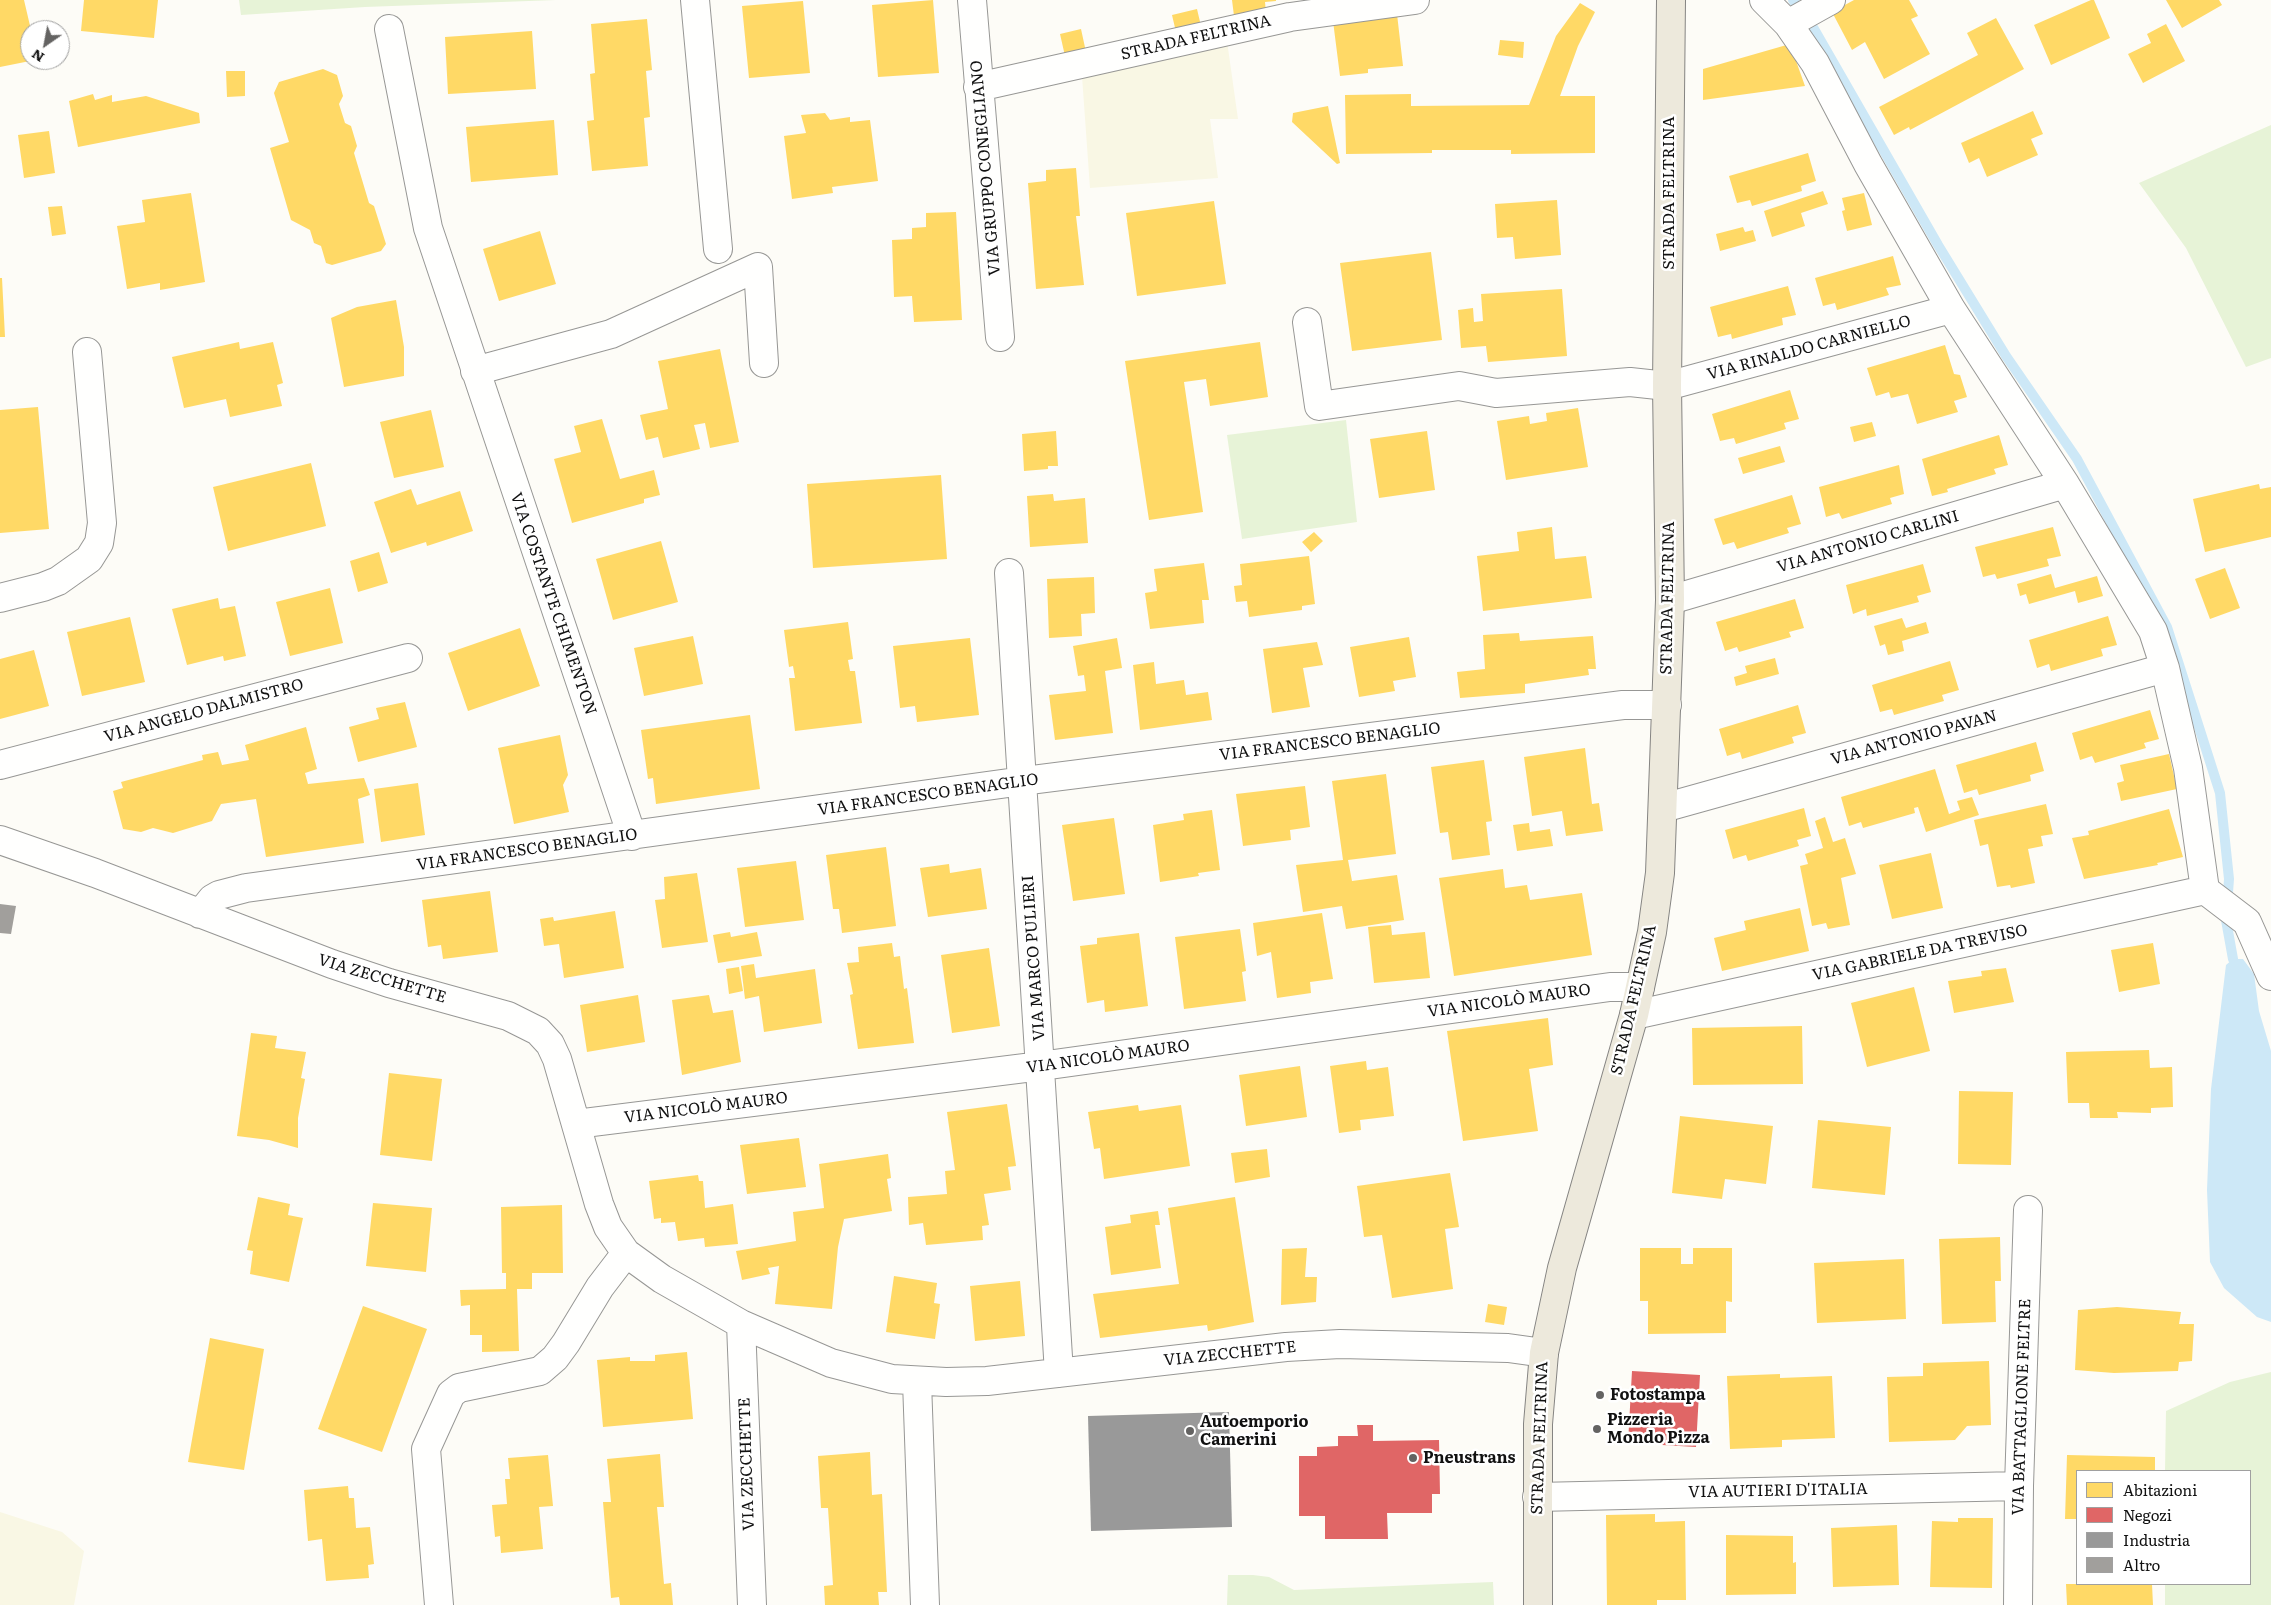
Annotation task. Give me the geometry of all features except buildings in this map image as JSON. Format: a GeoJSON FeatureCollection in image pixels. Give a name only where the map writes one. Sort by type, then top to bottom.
{"type":"FeatureCollection","features":[{"type":"Feature","properties":{"kind":"main road","name":"STRADA FELTRINA"},"geometry":{"type":"LineString","coordinates":[[1538,1605],[1538,1424],[1544,1353],[1564,1259],[1634,1016],[1652,932],[1660,873],[1670,600],[1667,386],[1671,0]]}},
{"type":"Feature","properties":{"kind":"street"},"geometry":{"type":"LineString","coordinates":[[695,0],[718,248]]}},
{"type":"Feature","properties":{"kind":"street","name":"VIA GRUPPO CONEGLIANO"},"geometry":{"type":"LineString","coordinates":[[972,0],[1000,337]]}},
{"type":"Feature","properties":{"kind":"street","name":"STRADA FELTRINA"},"geometry":{"type":"LineString","coordinates":[[978,87],[1290,17],[1415,0]]}},
{"type":"Feature","properties":{"kind":"street"},"geometry":{"type":"LineString","coordinates":[[1764,0],[1808,13],[1814,63],[1868,164],[1951,309],[2065,484],[2153,631],[2165,668],[2188,768],[2210,894],[2252,919],[2271,976]]}},
{"type":"Feature","properties":{"kind":"street","name":"VIA COSTANTE CHIMENTON"},"geometry":{"type":"LineString","coordinates":[[389,29],[428,228],[632,836]]}},
{"type":"Feature","properties":{"kind":"street"},"geometry":{"type":"LineString","coordinates":[[475,371],[611,334],[758,267],[764,363]]}},
{"type":"Feature","properties":{"kind":"street","name":"VIA RINALDO CARNIELLO"},"geometry":{"type":"LineString","coordinates":[[1667,386],[1951,309]]}},
{"type":"Feature","properties":{"kind":"street"},"geometry":{"type":"LineString","coordinates":[[1307,322],[1319,406],[1459,386],[1496,393],[1630,382],[1667,386]]}},
{"type":"Feature","properties":{"kind":"street"},"geometry":{"type":"LineString","coordinates":[[0,598],[43,587],[58,581],[89,559],[99,543],[102,523],[87,352]]}},
{"type":"Feature","properties":{"kind":"street","name":"VIA ANTONIO CARLINI"},"geometry":{"type":"LineString","coordinates":[[1670,600],[2065,484]]}},
{"type":"Feature","properties":{"kind":"street","name":"VIA MARCO PULIERI"},"geometry":{"type":"LineString","coordinates":[[1009,573],[1059,1373]]}},
{"type":"Feature","properties":{"kind":"street","name":"VIA ANGELO DALMISTRO"},"geometry":{"type":"LineString","coordinates":[[0,765],[408,658]]}},
{"type":"Feature","properties":{"kind":"street","name":"VIA ANTONIO PAVAN"},"geometry":{"type":"LineString","coordinates":[[1662,808],[2165,668]]}},
{"type":"Feature","properties":{"kind":"street","name":"VIA FRANCESCO BENAGLIO"},"geometry":{"type":"LineString","coordinates":[[200,914],[212,899],[219,895],[246,888],[1023,781],[1623,705],[1667,705]]}},
{"type":"Feature","properties":{"kind":"street","name":"VIA ZECCHETTE"},"geometry":{"type":"LineString","coordinates":[[0,840],[95,873],[332,964],[389,983],[508,1016],[538,1031],[550,1044],[557,1059],[605,1219],[626,1253],[662,1279],[741,1324],[831,1363],[862,1373],[917,1382],[987,1381],[1286,1347],[1340,1344],[1508,1348],[1544,1353]]}},
{"type":"Feature","properties":{"kind":"street","name":"VIA GABRIELE DA TREVISO"},"geometry":{"type":"LineString","coordinates":[[1634,1016],[2210,894]]}},
{"type":"Feature","properties":{"kind":"street","name":"VIA NICOLÒ MAURO"},"geometry":{"type":"LineString","coordinates":[[576,1124],[1041,1066],[1610,987],[1640,987]]}},
{"type":"Feature","properties":{"kind":"street","name":"VIA BATTAGLIONE FELTRE"},"geometry":{"type":"LineString","coordinates":[[2018,1605],[2019,1486],[2028,1210]]}},
{"type":"Feature","properties":{"kind":"street"},"geometry":{"type":"LineString","coordinates":[[439,1605],[426,1449],[451,1394],[459,1388],[540,1371],[555,1358],[566,1343],[600,1287],[626,1253]]}},
{"type":"Feature","properties":{"kind":"street","name":"VIA ZECCHETTE"},"geometry":{"type":"LineString","coordinates":[[741,1324],[752,1605]]}},
{"type":"Feature","properties":{"kind":"street"},"geometry":{"type":"LineString","coordinates":[[917,1382],[925,1605]]}},
{"type":"Feature","properties":{"kind":"street","name":"VIA AUTIERI D'ITALIA"},"geometry":{"type":"LineString","coordinates":[[1537,1496],[2019,1486]]}},
{"type":"Feature","properties":{"kind":"shaded area"},"geometry":{"type":"Polygon","coordinates":[[[1227,41],[1238,119],[1210,119],[1218,178],[1090,188],[1082,76],[1227,41]]]}},
{"type":"Feature","properties":{"kind":"shaded area"},"geometry":{"type":"Polygon","coordinates":[[[0,1512],[62,1532],[84,1551],[74,1605],[0,1605],[0,1512]]]}},
{"type":"Feature","properties":{"kind":"green space"},"geometry":{"type":"Polygon","coordinates":[[[239,0],[556,0],[365,7],[241,15],[239,0]]]}},
{"type":"Feature","properties":{"kind":"green space"},"geometry":{"type":"Polygon","coordinates":[[[2271,125],[2271,358],[2246,367],[2186,248],[2139,183],[2271,125]]]}},
{"type":"Feature","properties":{"kind":"green space"},"geometry":{"type":"Polygon","coordinates":[[[1346,420],[1357,522],[1242,539],[1227,435],[1346,420]]]}},
{"type":"Feature","properties":{"kind":"green space"},"geometry":{"type":"Polygon","coordinates":[[[2271,1372],[2271,1605],[2165,1605],[2165,1585],[2251,1585],[2251,1470],[2165,1470],[2166,1411],[2230,1382],[2271,1372]]]}},
{"type":"Feature","properties":{"kind":"green space"},"geometry":{"type":"Polygon","coordinates":[[[1228,1575],[1269,1577],[1294,1590],[1493,1582],[1494,1605],[1227,1605],[1228,1575]]]}},
{"type":"Feature","properties":{"kind":"water"},"geometry":{"type":"Polygon","coordinates":[[[2233,959],[2243,959],[2254,974],[2259,1011],[2271,1051],[2271,1322],[2257,1317],[2224,1288],[2210,1262],[2207,1190],[2211,1089],[2226,965],[2233,959]]]}},
{"type":"Feature","properties":{"kind":"waterway"},"geometry":{"type":"LineString","coordinates":[[1793,0],[1814,29],[1938,245],[2006,356],[2077,459],[2167,627],[2220,793],[2229,879],[2226,920],[2233,959]]}},
{"type":"Feature","properties":{"kind":"place","name":"Fotostampa"},"geometry":{"type":"Point","coordinates":[1600,1395]}},
{"type":"Feature","properties":{"kind":"place","name":"Pizzeria Mondo Pizza"},"geometry":{"type":"Point","coordinates":[1597,1429]}},
{"type":"Feature","properties":{"kind":"place","name":"Autoemporio Camerini"},"geometry":{"type":"Point","coordinates":[1190,1431]}},
{"type":"Feature","properties":{"kind":"place","name":"Pneustrans"},"geometry":{"type":"Point","coordinates":[1413,1458]}}]}
